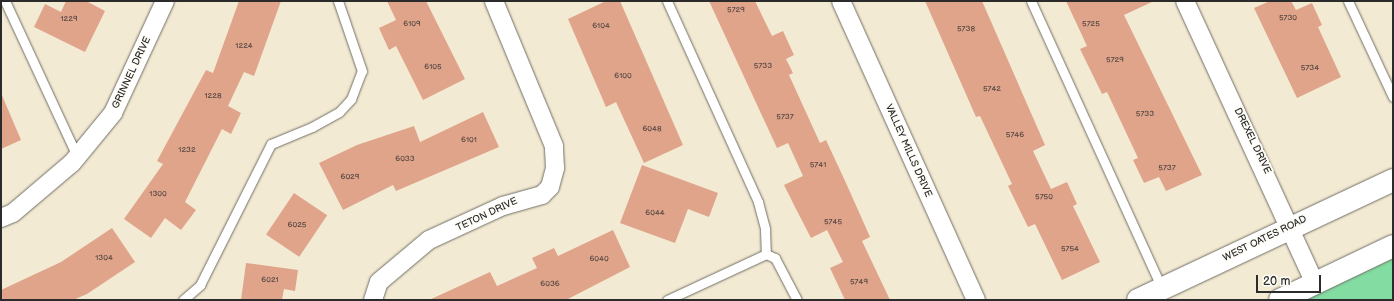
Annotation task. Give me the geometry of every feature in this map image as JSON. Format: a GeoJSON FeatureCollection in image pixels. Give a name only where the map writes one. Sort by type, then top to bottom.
{"type":"FeatureCollection","features":[{"type":"Feature","properties":{"kind":"main road","name":"WEST OATES ROAD"},"geometry":{"type":"LineString","coordinates":[[1138,300],[1292,226],[1393,180]]}},
{"type":"Feature","properties":{"kind":"main road"},"geometry":{"type":"LineString","coordinates":[[1280,300],[1393,246]]}},
{"type":"Feature","properties":{"kind":"street","name":"GRINNEL DRIVE"},"geometry":{"type":"LineString","coordinates":[[1,218],[13,213],[77,156],[113,113],[165,1]]}},
{"type":"Feature","properties":{"kind":"street","name":"TETON DRIVE"},"geometry":{"type":"LineString","coordinates":[[373,300],[379,282],[429,240],[503,206],[542,195],[550,187],[555,168],[554,146],[494,1]]}},
{"type":"Feature","properties":{"kind":"street","name":"VALLEY MILLS DRIVE"},"geometry":{"type":"LineString","coordinates":[[841,1],[976,300]]}},
{"type":"Feature","properties":{"kind":"street","name":"DREXEL DRIVE"},"geometry":{"type":"LineString","coordinates":[[1185,1],[1292,226],[1316,282]]}},
{"type":"Feature","properties":{"kind":"lane"},"geometry":{"type":"LineString","coordinates":[[5,1],[77,156]]}},
{"type":"Feature","properties":{"kind":"lane"},"geometry":{"type":"LineString","coordinates":[[183,300],[196,296],[271,144],[312,127],[339,112],[351,99],[362,71],[338,1]]}},
{"type":"Feature","properties":{"kind":"lane"},"geometry":{"type":"LineString","coordinates":[[667,1],[758,202],[765,229],[766,254]]}},
{"type":"Feature","properties":{"kind":"lane"},"geometry":{"type":"LineString","coordinates":[[1031,1],[1162,289]]}},
{"type":"Feature","properties":{"kind":"lane"},"geometry":{"type":"LineString","coordinates":[[1348,1],[1393,97]]}},
{"type":"Feature","properties":{"kind":"lane"},"geometry":{"type":"LineString","coordinates":[[667,300],[766,254],[775,258],[797,300]]}},
{"type":"Feature","properties":{"kind":"green space"},"geometry":{"type":"Polygon","coordinates":[[[1393,258],[1393,300],[1305,300],[1393,258]]]}},
{"type":"Feature","properties":{"kind":"building"},"geometry":{"type":"Polygon","coordinates":[[[66,1],[86,1],[105,11],[85,52],[34,27],[45,4],[61,12],[66,1]]]}},
{"type":"Feature","properties":{"kind":"building"},"geometry":{"type":"Polygon","coordinates":[[[239,1],[281,1],[254,76],[244,72],[228,106],[241,113],[231,134],[222,129],[185,202],[196,210],[181,230],[165,218],[151,238],[124,219],[163,164],[157,161],[206,70],[213,73],[239,1]]]}},
{"type":"Feature","properties":{"kind":"building"},"geometry":{"type":"Polygon","coordinates":[[[387,1],[426,1],[465,79],[423,100],[396,46],[389,50],[379,28],[396,20],[387,1]]]}},
{"type":"Feature","properties":{"kind":"building"},"geometry":{"type":"Polygon","coordinates":[[[606,1],[620,1],[683,145],[644,163],[616,102],[606,107],[568,19],[606,1]]]}},
{"type":"Feature","properties":{"kind":"building"},"geometry":{"type":"Polygon","coordinates":[[[709,1],[755,1],[772,36],[783,31],[794,55],[786,59],[793,73],[789,75],[820,143],[826,140],[846,183],[870,237],[862,241],[890,300],[845,300],[830,268],[843,262],[827,230],[811,238],[795,207],[784,185],[803,176],[788,143],[777,148],[709,1]]]}},
{"type":"Feature","properties":{"kind":"building"},"geometry":{"type":"Polygon","coordinates":[[[925,1],[982,1],[1045,145],[1033,151],[1051,189],[1067,182],[1077,204],[1073,206],[1100,262],[1062,280],[1035,224],[1028,227],[1008,186],[1012,184],[980,116],[976,117],[925,1]]]}},
{"type":"Feature","properties":{"kind":"building"},"geometry":{"type":"Polygon","coordinates":[[[1066,1],[1154,1],[1124,15],[1202,175],[1166,191],[1159,177],[1144,183],[1133,160],[1138,158],[1107,92],[1102,94],[1080,49],[1087,46],[1066,1]]]}},
{"type":"Feature","properties":{"kind":"building"},"geometry":{"type":"Polygon","coordinates":[[[1270,1],[1291,1],[1296,10],[1312,3],[1322,25],[1318,27],[1341,77],[1297,98],[1254,8],[1270,1]]]}},
{"type":"Feature","properties":{"kind":"building"},"geometry":{"type":"Polygon","coordinates":[[[1,93],[21,140],[1,149],[1,93]]]}},
{"type":"Feature","properties":{"kind":"building"},"geometry":{"type":"Polygon","coordinates":[[[483,112],[499,147],[396,191],[393,185],[343,210],[319,163],[357,145],[414,126],[420,142],[483,112]]]}},
{"type":"Feature","properties":{"kind":"building"},"geometry":{"type":"Polygon","coordinates":[[[642,165],[718,193],[709,217],[688,209],[675,243],[620,223],[642,165]]]}},
{"type":"Feature","properties":{"kind":"building"},"geometry":{"type":"Polygon","coordinates":[[[294,193],[327,215],[299,257],[266,234],[294,193]]]}},
{"type":"Feature","properties":{"kind":"building"},"geometry":{"type":"Polygon","coordinates":[[[112,228],[135,262],[87,294],[73,300],[1,300],[1,290],[61,262],[112,228]]]}},
{"type":"Feature","properties":{"kind":"building"},"geometry":{"type":"Polygon","coordinates":[[[613,230],[630,267],[566,300],[429,300],[490,272],[497,286],[537,268],[532,258],[554,248],[558,256],[613,230]]]}},
{"type":"Feature","properties":{"kind":"building"},"geometry":{"type":"Polygon","coordinates":[[[246,263],[298,270],[295,291],[284,289],[282,300],[241,300],[246,263]]]}}]}
